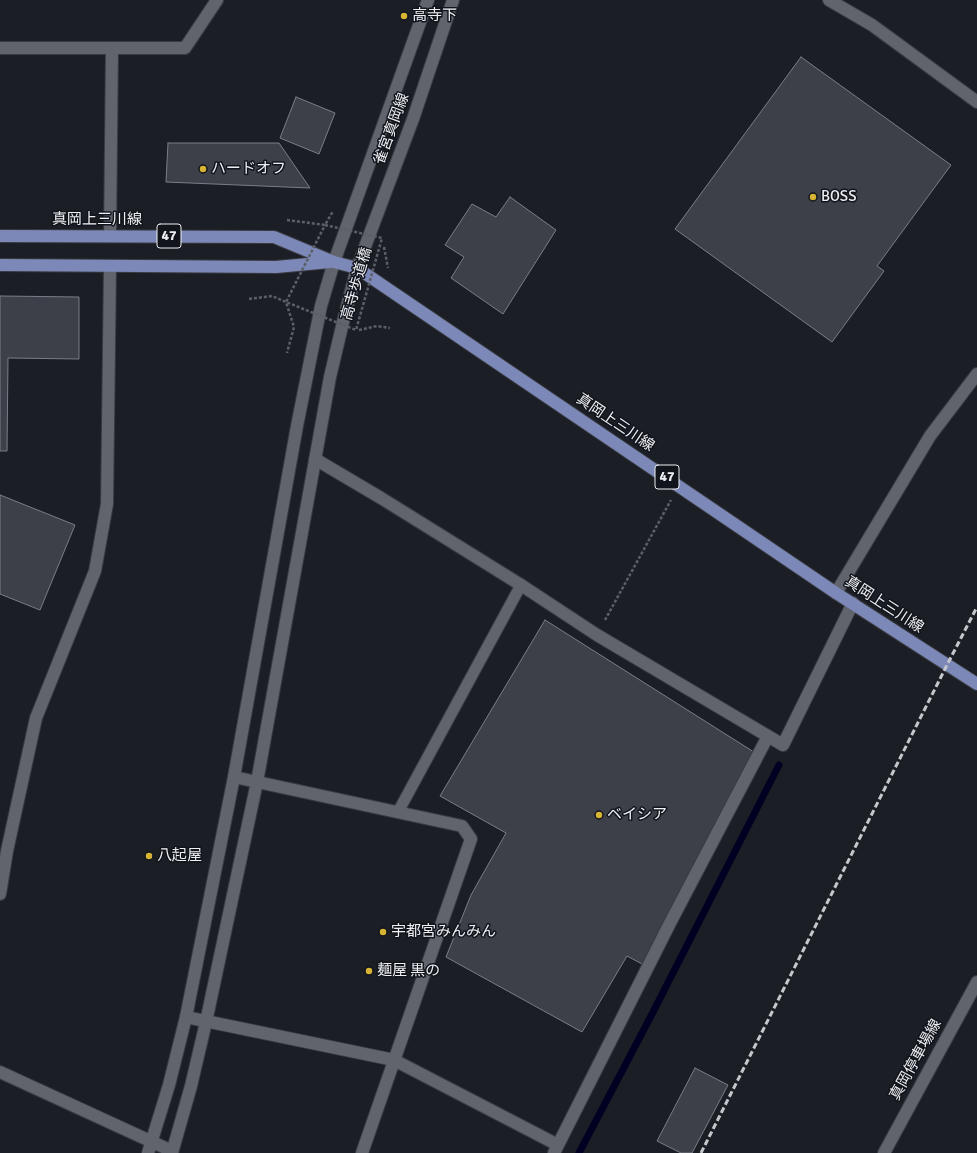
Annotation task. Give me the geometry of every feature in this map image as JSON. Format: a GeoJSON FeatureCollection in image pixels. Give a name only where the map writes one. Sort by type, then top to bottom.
{"type":"FeatureCollection","features":[{"type":"Feature","properties":{"kind":"main road","name":"真岡上三川線"},"geometry":{"type":"LineString","coordinates":[[0,236],[274,237],[334,262],[357,268],[836,593],[977,684]]}},
{"type":"Feature","properties":{"kind":"main road","name":"真岡上三川線"},"geometry":{"type":"LineString","coordinates":[[0,265],[276,267],[334,262]]}},
{"type":"Feature","properties":{"kind":"street"},"geometry":{"type":"LineString","coordinates":[[0,48],[185,48],[217,0]]}},
{"type":"Feature","properties":{"kind":"street","name":"雀宮真岡線"},"geometry":{"type":"LineString","coordinates":[[150,1148],[169,1085],[186,1017],[234,777],[309,363],[321,306],[334,262],[428,0]]}},
{"type":"Feature","properties":{"kind":"street","name":"雀宮真岡線"},"geometry":{"type":"LineString","coordinates":[[172,1152],[191,1086],[206,1022],[257,782],[330,377],[344,318],[357,268],[413,119],[453,0]]}},
{"type":"Feature","properties":{"kind":"street"},"geometry":{"type":"LineString","coordinates":[[829,0],[872,25],[977,102]]}},
{"type":"Feature","properties":{"kind":"street"},"geometry":{"type":"LineString","coordinates":[[110,236],[112,48]]}},
{"type":"Feature","properties":{"kind":"street"},"geometry":{"type":"LineString","coordinates":[[0,894],[7,851],[36,718],[95,571],[108,504],[110,266]]}},
{"type":"Feature","properties":{"kind":"street"},"geometry":{"type":"LineString","coordinates":[[836,593],[930,436],[977,374]]}},
{"type":"Feature","properties":{"kind":"street"},"geometry":{"type":"LineString","coordinates":[[315,459],[388,502],[521,585],[597,635],[783,745],[853,603]]}},
{"type":"Feature","properties":{"kind":"street"},"geometry":{"type":"LineString","coordinates":[[186,1017],[394,1060],[556,1149],[670,923],[768,736]]}},
{"type":"Feature","properties":{"kind":"street"},"geometry":{"type":"LineString","coordinates":[[234,777],[462,826],[470,839],[362,1153]]}},
{"type":"Feature","properties":{"kind":"street","name":"真岡停車場線"},"geometry":{"type":"LineString","coordinates":[[884,1153],[977,982]]}},
{"type":"Feature","properties":{"kind":"street"},"geometry":{"type":"LineString","coordinates":[[0,1072],[150,1148],[172,1152]]}},
{"type":"Feature","properties":{"kind":"lane"},"geometry":{"type":"LineString","coordinates":[[398,812],[521,585]]}},
{"type":"Feature","properties":{"kind":"path"},"geometry":{"type":"LineString","coordinates":[[287,353],[294,327],[286,302],[336,204]]}},
{"type":"Feature","properties":{"kind":"path"},"geometry":{"type":"LineString","coordinates":[[287,220],[325,225]]}},
{"type":"Feature","properties":{"kind":"path","name":"高寺歩道橋"},"geometry":{"type":"LineString","coordinates":[[249,299],[272,296],[356,330],[382,238],[325,225]]}},
{"type":"Feature","properties":{"kind":"path"},"geometry":{"type":"LineString","coordinates":[[356,330],[377,326],[390,328]]}},
{"type":"Feature","properties":{"kind":"path"},"geometry":{"type":"LineString","coordinates":[[597,635],[679,486]]}},
{"type":"Feature","properties":{"kind":"building","name":"BOSS"},"geometry":{"type":"Polygon","coordinates":[[[801,57],[951,165],[877,266],[884,271],[832,342],[675,229],[801,57]]]}},
{"type":"Feature","properties":{"kind":"building"},"geometry":{"type":"Polygon","coordinates":[[[296,97],[335,113],[319,154],[280,138],[296,97]]]}},
{"type":"Feature","properties":{"kind":"building"},"geometry":{"type":"Polygon","coordinates":[[[168,143],[279,143],[310,188],[166,182],[168,143]]]}},
{"type":"Feature","properties":{"kind":"building"},"geometry":{"type":"Polygon","coordinates":[[[510,197],[556,230],[503,314],[451,278],[464,257],[445,245],[472,204],[496,217],[510,197]]]}},
{"type":"Feature","properties":{"kind":"building"},"geometry":{"type":"Polygon","coordinates":[[[0,296],[79,297],[79,359],[8,358],[7,451],[0,451],[0,296]]]}},
{"type":"Feature","properties":{"kind":"building"},"geometry":{"type":"Polygon","coordinates":[[[0,495],[75,525],[40,610],[0,594],[0,495]]]}},
{"type":"Feature","properties":{"kind":"building","name":"ベイシア"},"geometry":{"type":"Polygon","coordinates":[[[545,620],[757,754],[644,965],[627,956],[582,1032],[446,957],[471,895],[506,833],[440,796],[545,620]]]}},
{"type":"Feature","properties":{"kind":"building"},"geometry":{"type":"Polygon","coordinates":[[[695,1068],[728,1085],[692,1153],[681,1153],[657,1141],[695,1068]]]}},
{"type":"Feature","properties":{"kind":"waterway"},"geometry":{"type":"LineString","coordinates":[[579,1153],[651,1016],[779,765]]}},
{"type":"Feature","properties":{"kind":"railway"},"geometry":{"type":"LineString","coordinates":[[701,1153],[977,607]]}},
{"type":"Feature","properties":{"kind":"place","name":"高寺下"},"geometry":{"type":"Point","coordinates":[404,16]}},
{"type":"Feature","properties":{"kind":"place","name":"ハードオフ"},"geometry":{"type":"Point","coordinates":[203,169]}},
{"type":"Feature","properties":{"kind":"place","name":"BOSS"},"geometry":{"type":"Point","coordinates":[813,197]}},
{"type":"Feature","properties":{"kind":"place","name":"ベイシア"},"geometry":{"type":"Point","coordinates":[599,815]}},
{"type":"Feature","properties":{"kind":"place","name":"八起屋"},"geometry":{"type":"Point","coordinates":[149,856]}},
{"type":"Feature","properties":{"kind":"place","name":"宇都宮みんみん"},"geometry":{"type":"Point","coordinates":[383,932]}},
{"type":"Feature","properties":{"kind":"place","name":"麺屋 黒の"},"geometry":{"type":"Point","coordinates":[369,971]}}]}
